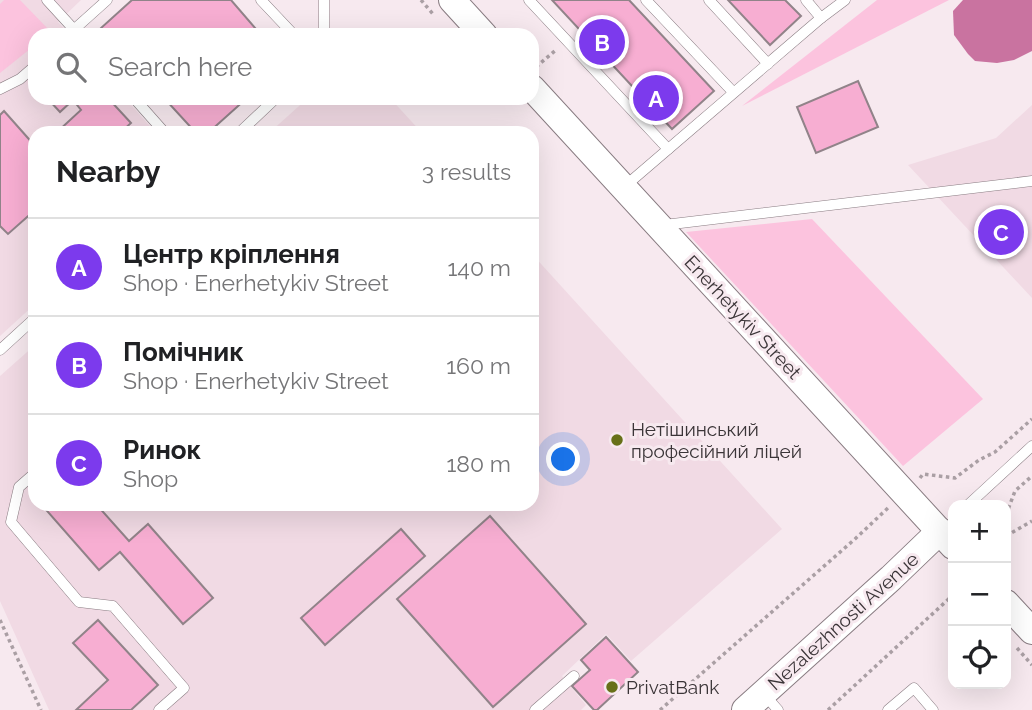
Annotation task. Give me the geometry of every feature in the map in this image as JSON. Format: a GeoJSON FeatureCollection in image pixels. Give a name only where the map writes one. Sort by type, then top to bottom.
{"type":"FeatureCollection","features":[{"type":"Feature","properties":{"kind":"main road"},"geometry":{"type":"LineString","coordinates":[[452,0],[478,28]]}},
{"type":"Feature","properties":{"kind":"main road","name":"Enerhetykiv Street"},"geometry":{"type":"LineString","coordinates":[[539,96],[904,493],[947,534]]}},
{"type":"Feature","properties":{"kind":"main road","name":"Nezalezhnosti Avenue"},"geometry":{"type":"LineString","coordinates":[[762,704],[891,578],[947,534]]}},
{"type":"Feature","properties":{"kind":"main road"},"geometry":{"type":"LineString","coordinates":[[1011,608],[1032,631]]}},
{"type":"Feature","properties":{"kind":"lane"},"geometry":{"type":"LineString","coordinates":[[47,0],[70,28]]}},
{"type":"Feature","properties":{"kind":"lane"},"geometry":{"type":"LineString","coordinates":[[79,28],[107,0]]}},
{"type":"Feature","properties":{"kind":"lane"},"geometry":{"type":"LineString","coordinates":[[261,0],[287,28]]}},
{"type":"Feature","properties":{"kind":"lane"},"geometry":{"type":"LineString","coordinates":[[324,0],[324,28]]}},
{"type":"Feature","properties":{"kind":"lane"},"geometry":{"type":"LineString","coordinates":[[529,0],[668,149]]}},
{"type":"Feature","properties":{"kind":"lane"},"geometry":{"type":"LineString","coordinates":[[646,0],[733,92]]}},
{"type":"Feature","properties":{"kind":"lane"},"geometry":{"type":"LineString","coordinates":[[709,0],[768,64]]}},
{"type":"Feature","properties":{"kind":"lane"},"geometry":{"type":"LineString","coordinates":[[806,0],[821,18]]}},
{"type":"Feature","properties":{"kind":"lane"},"geometry":{"type":"LineString","coordinates":[[624,188],[733,92],[845,0]]}},
{"type":"Feature","properties":{"kind":"lane"},"geometry":{"type":"LineString","coordinates":[[0,89],[20,79],[28,72]]}},
{"type":"Feature","properties":{"kind":"lane"},"geometry":{"type":"LineString","coordinates":[[140,105],[159,126]]}},
{"type":"Feature","properties":{"kind":"lane"},"geometry":{"type":"LineString","coordinates":[[246,126],[269,105]]}},
{"type":"Feature","properties":{"kind":"lane"},"geometry":{"type":"LineString","coordinates":[[659,226],[1032,181]]}},
{"type":"Feature","properties":{"kind":"lane"},"geometry":{"type":"LineString","coordinates":[[0,350],[28,324]]}},
{"type":"Feature","properties":{"kind":"lane"},"geometry":{"type":"LineString","coordinates":[[973,500],[1032,446]]}},
{"type":"Feature","properties":{"kind":"lane"},"geometry":{"type":"LineString","coordinates":[[28,479],[19,487],[11,523],[79,602],[113,606],[184,688],[159,710]]}},
{"type":"Feature","properties":{"kind":"lane"},"geometry":{"type":"LineString","coordinates":[[535,710],[574,676]]}},
{"type":"Feature","properties":{"kind":"lane"},"geometry":{"type":"LineString","coordinates":[[888,710],[914,688],[933,710]]}},
{"type":"Feature","properties":{"kind":"path"},"geometry":{"type":"LineString","coordinates":[[539,65],[567,40]]}},
{"type":"Feature","properties":{"kind":"path"},"geometry":{"type":"LineString","coordinates":[[660,710],[855,539],[923,474],[955,478],[995,452],[1032,419]]}},
{"type":"Feature","properties":{"kind":"path"},"geometry":{"type":"LineString","coordinates":[[1011,502],[1015,491],[1032,475]]}},
{"type":"Feature","properties":{"kind":"path"},"geometry":{"type":"LineString","coordinates":[[1011,533],[1032,522]]}},
{"type":"Feature","properties":{"kind":"path"},"geometry":{"type":"LineString","coordinates":[[828,710],[948,600]]}},
{"type":"Feature","properties":{"kind":"path"},"geometry":{"type":"LineString","coordinates":[[0,620],[41,710]]}},
{"type":"Feature","properties":{"kind":"shaded area"},"geometry":{"type":"Polygon","coordinates":[[[0,0],[81,0],[58,22],[64,28],[28,28],[28,105],[131,105],[150,126],[28,126],[28,310],[0,336],[0,0]]]}},
{"type":"Feature","properties":{"kind":"shaded area"},"geometry":{"type":"Polygon","coordinates":[[[4,0],[20,0],[47,28],[28,28],[28,51],[0,73],[0,4],[4,0]]]}},
{"type":"Feature","properties":{"kind":"shaded area"},"geometry":{"type":"Polygon","coordinates":[[[877,0],[949,0],[742,106],[877,0]]]}},
{"type":"Feature","properties":{"kind":"shaded area"},"geometry":{"type":"Polygon","coordinates":[[[963,0],[1032,0],[1032,51],[1014,60],[997,63],[975,61],[954,35],[953,11],[963,0]]]}},
{"type":"Feature","properties":{"kind":"shaded area"},"geometry":{"type":"Polygon","coordinates":[[[300,105],[396,105],[416,126],[277,126],[300,105]]]}},
{"type":"Feature","properties":{"kind":"shaded area"},"geometry":{"type":"Polygon","coordinates":[[[1032,105],[1032,298],[908,165],[996,138],[1032,105]]]}},
{"type":"Feature","properties":{"kind":"shaded area"},"geometry":{"type":"Polygon","coordinates":[[[812,219],[983,399],[903,466],[686,232],[812,219]]]}},
{"type":"Feature","properties":{"kind":"shaded area","name":"Нетішинський професійний ліцей"},"geometry":{"type":"Polygon","coordinates":[[[539,262],[782,529],[631,661],[606,634],[562,676],[586,705],[581,710],[49,710],[0,601],[0,376],[28,351],[28,511],[539,511],[539,262]]]}},
{"type":"Feature","properties":{"kind":"building"},"geometry":{"type":"Polygon","coordinates":[[[132,0],[231,0],[255,28],[101,28],[132,0]]]}},
{"type":"Feature","properties":{"kind":"building"},"geometry":{"type":"Polygon","coordinates":[[[552,0],[629,0],[714,91],[672,129],[552,0]]]}},
{"type":"Feature","properties":{"kind":"building"},"geometry":{"type":"Polygon","coordinates":[[[728,0],[785,0],[801,16],[770,45],[728,0]]]}},
{"type":"Feature","properties":{"kind":"building"},"geometry":{"type":"Polygon","coordinates":[[[858,81],[878,127],[816,153],[797,107],[858,81]]]}},
{"type":"Feature","properties":{"kind":"building"},"geometry":{"type":"Polygon","coordinates":[[[54,105],[68,105],[60,112],[54,105]]]}},
{"type":"Feature","properties":{"kind":"building"},"geometry":{"type":"Polygon","coordinates":[[[77,105],[114,105],[131,123],[128,126],[64,126],[81,110],[77,105]]]}},
{"type":"Feature","properties":{"kind":"building"},"geometry":{"type":"Polygon","coordinates":[[[170,105],[239,105],[216,126],[190,126],[170,105]]]}},
{"type":"Feature","properties":{"kind":"building"},"geometry":{"type":"Polygon","coordinates":[[[4,111],[28,138],[28,216],[8,234],[0,226],[0,115],[4,111]]]}},
{"type":"Feature","properties":{"kind":"building"},"geometry":{"type":"Polygon","coordinates":[[[47,511],[102,511],[129,541],[148,524],[213,598],[183,624],[120,552],[99,570],[47,511]]]}},
{"type":"Feature","properties":{"kind":"building"},"geometry":{"type":"Polygon","coordinates":[[[490,516],[586,624],[493,707],[397,599],[490,516]]]}},
{"type":"Feature","properties":{"kind":"building"},"geometry":{"type":"Polygon","coordinates":[[[401,529],[425,556],[325,645],[301,618],[401,529]]]}},
{"type":"Feature","properties":{"kind":"building"},"geometry":{"type":"Polygon","coordinates":[[[98,620],[158,685],[131,710],[76,710],[108,680],[73,643],[98,620]]]}},
{"type":"Feature","properties":{"kind":"building"},"geometry":{"type":"Polygon","coordinates":[[[606,637],[638,672],[594,710],[572,686],[590,670],[581,660],[606,637]]]}},
{"type":"Feature","properties":{"kind":"place","name":"Помічник"},"geometry":{"type":"Point","coordinates":[602,42]}},
{"type":"Feature","properties":{"kind":"place","name":"Центр кріплення"},"geometry":{"type":"Point","coordinates":[656,98]}},
{"type":"Feature","properties":{"kind":"place","name":"Ринок"},"geometry":{"type":"Point","coordinates":[1001,232]}},
{"type":"Feature","properties":{"kind":"place","name":"Нетішинський професійний ліцей"},"geometry":{"type":"Point","coordinates":[617,440]}},
{"type":"Feature","properties":{"kind":"place","name":"PrivatBank"},"geometry":{"type":"Point","coordinates":[612,687]}}]}
